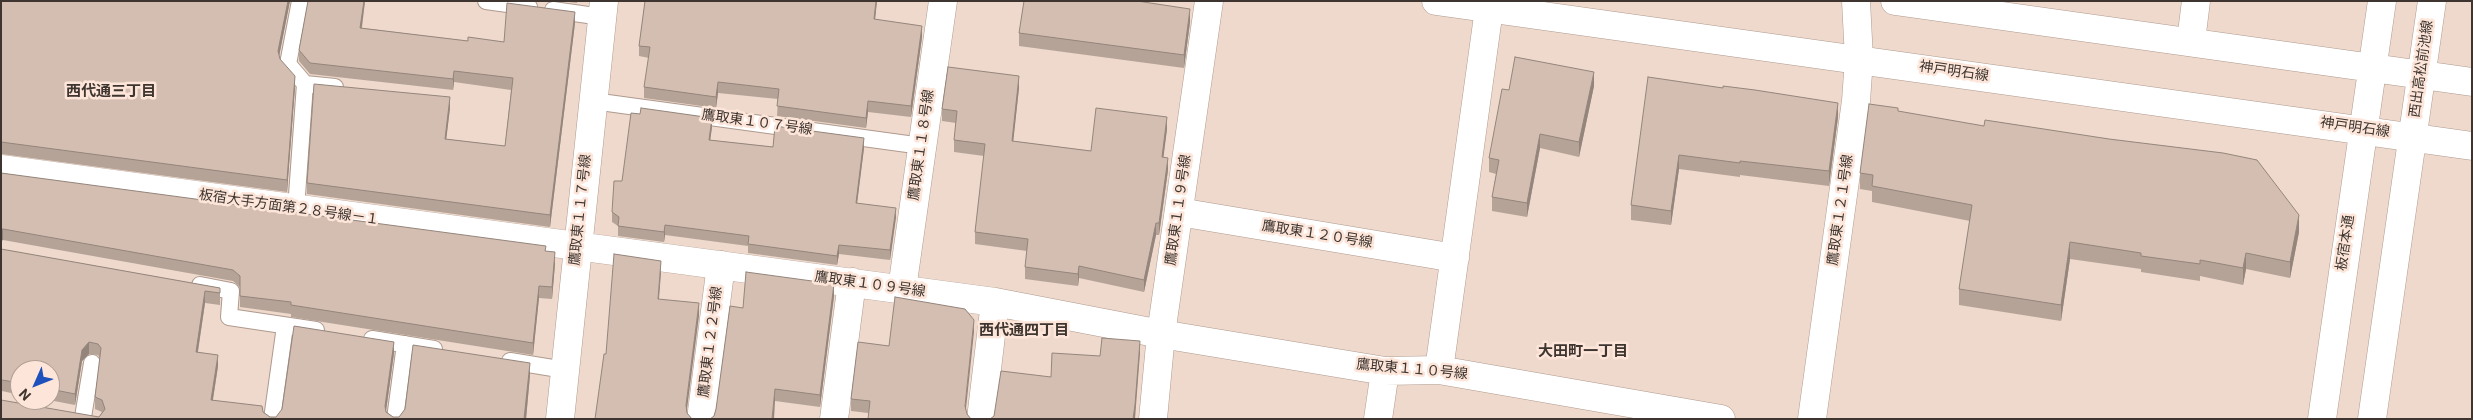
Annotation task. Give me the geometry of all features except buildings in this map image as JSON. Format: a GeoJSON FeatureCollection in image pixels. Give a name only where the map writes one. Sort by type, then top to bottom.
{"type":"FeatureCollection","features":[{"type":"Feature","properties":{"kind":"street","name":"鷹取東１１８号線"},"geometry":{"type":"LineString","coordinates":[[902,289],[943,1]]}},
{"type":"Feature","properties":{"kind":"street","name":"鷹取東１１９号線"},"geometry":{"type":"LineString","coordinates":[[1153,419],[1161,334],[1209,1]]}},
{"type":"Feature","properties":{"kind":"street","name":"神戸明石線"},"geometry":{"type":"LineString","coordinates":[[1436,1],[2472,146]]}},
{"type":"Feature","properties":{"kind":"street","name":"鷹取東１２１号線"},"geometry":{"type":"LineString","coordinates":[[1812,419],[1856,101],[1859,59],[1856,1]]}},
{"type":"Feature","properties":{"kind":"street"},"geometry":{"type":"LineString","coordinates":[[1895,1],[2191,41],[2472,82]]}},
{"type":"Feature","properties":{"kind":"street"},"geometry":{"type":"LineString","coordinates":[[2191,41],[2196,1]]}},
{"type":"Feature","properties":{"kind":"street"},"geometry":{"type":"LineString","coordinates":[[2372,68],[2382,1]]}},
{"type":"Feature","properties":{"kind":"street","name":"西出高松前池線"},"geometry":{"type":"LineString","coordinates":[[2413,137],[2432,1]]}},
{"type":"Feature","properties":{"kind":"street","name":"鷹取東１１７号線"},"geometry":{"type":"LineString","coordinates":[[560,419],[603,9]]}},
{"type":"Feature","properties":{"kind":"street"},"geometry":{"type":"LineString","coordinates":[[1439,370],[1489,9]]}},
{"type":"Feature","properties":{"kind":"street","name":"板宿本通"},"geometry":{"type":"LineString","coordinates":[[2322,419],[2372,68]]}},
{"type":"Feature","properties":{"kind":"street"},"geometry":{"type":"LineString","coordinates":[[2372,419],[2413,137]]}},
{"type":"Feature","properties":{"kind":"street","name":"板宿大手方面第２８号線－１"},"geometry":{"type":"LineString","coordinates":[[1,169],[577,246]]}},
{"type":"Feature","properties":{"kind":"street","name":"鷹取東１２０号線"},"geometry":{"type":"LineString","coordinates":[[1179,212],[1455,258]]}},
{"type":"Feature","properties":{"kind":"street","name":"鷹取東１０９号線"},"geometry":{"type":"LineString","coordinates":[[577,246],[995,302],[1161,334]]}},
{"type":"Feature","properties":{"kind":"street","name":"鷹取東１２２号線"},"geometry":{"type":"LineString","coordinates":[[701,419],[721,265]]}},
{"type":"Feature","properties":{"kind":"street"},"geometry":{"type":"LineString","coordinates":[[834,419],[852,282]]}},
{"type":"Feature","properties":{"kind":"street"},"geometry":{"type":"LineString","coordinates":[[981,419],[995,302]]}},
{"type":"Feature","properties":{"kind":"street","name":"鷹取東１１０号線"},"geometry":{"type":"LineString","coordinates":[[1161,334],[1385,371],[1439,370],[1721,419]]}},
{"type":"Feature","properties":{"kind":"street"},"geometry":{"type":"LineString","coordinates":[[1378,419],[1385,371]]}},
{"type":"Feature","properties":{"kind":"lane"},"geometry":{"type":"LineString","coordinates":[[300,1],[288,64],[305,84],[353,89]]}},
{"type":"Feature","properties":{"kind":"lane"},"geometry":{"type":"LineString","coordinates":[[486,1],[603,9]]}},
{"type":"Feature","properties":{"kind":"lane"},"geometry":{"type":"LineString","coordinates":[[296,209],[305,84]]}},
{"type":"Feature","properties":{"kind":"lane","name":"鷹取東１０７号線"},"geometry":{"type":"LineString","coordinates":[[593,101],[922,146]]}},
{"type":"Feature","properties":{"kind":"lane"},"geometry":{"type":"LineString","coordinates":[[183,282],[231,291],[229,317],[331,333]]}},
{"type":"Feature","properties":{"kind":"lane"},"geometry":{"type":"LineString","coordinates":[[272,419],[285,326]]}},
{"type":"Feature","properties":{"kind":"lane"},"geometry":{"type":"LineString","coordinates":[[359,337],[452,352]]}},
{"type":"Feature","properties":{"kind":"lane"},"geometry":{"type":"LineString","coordinates":[[395,419],[405,344]]}},
{"type":"Feature","properties":{"kind":"lane"},"geometry":{"type":"LineString","coordinates":[[490,358],[565,370]]}},
{"type":"Feature","properties":{"kind":"lane"},"geometry":{"type":"LineString","coordinates":[[65,413],[89,418],[92,363]]}},
{"type":"Feature","properties":{"kind":"district","name":"西代通三丁目"},"geometry":{"type":"Point","coordinates":[111,92]}},
{"type":"Feature","properties":{"kind":"district","name":"西代通四丁目"},"geometry":{"type":"Point","coordinates":[1024,331]}},
{"type":"Feature","properties":{"kind":"district","name":"大田町一丁目"},"geometry":{"type":"Point","coordinates":[1583,352]}}]}
